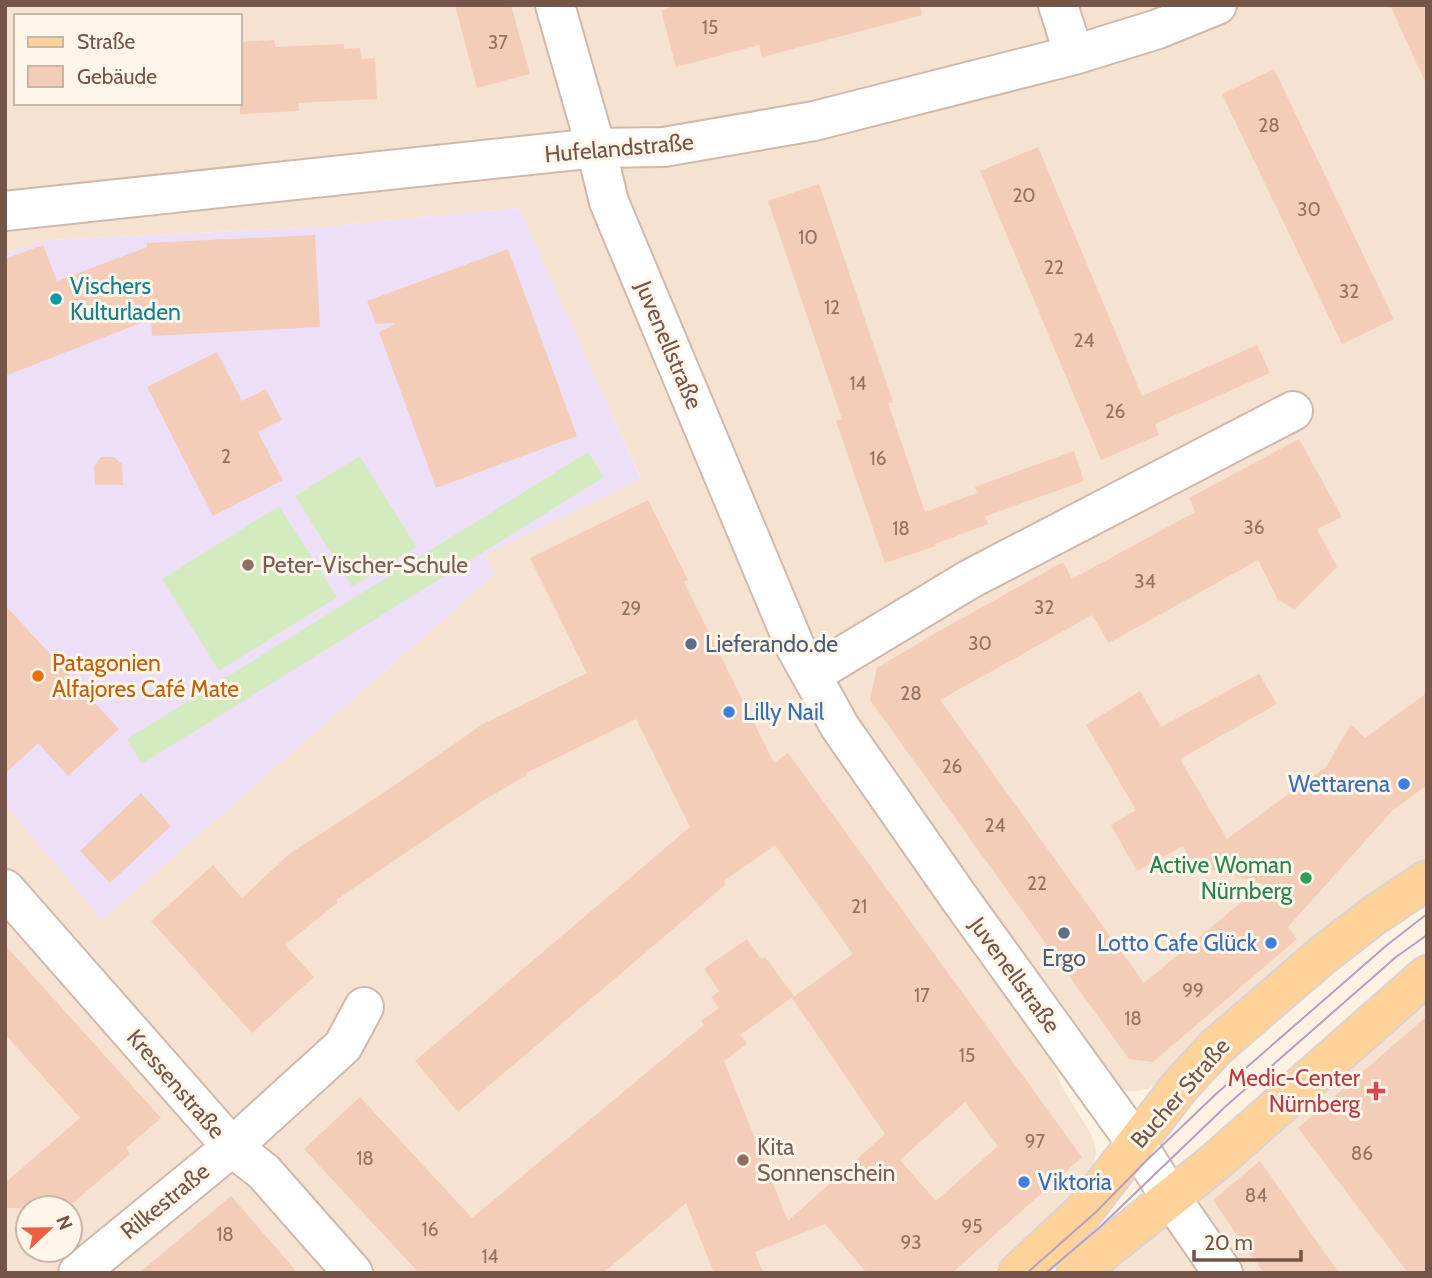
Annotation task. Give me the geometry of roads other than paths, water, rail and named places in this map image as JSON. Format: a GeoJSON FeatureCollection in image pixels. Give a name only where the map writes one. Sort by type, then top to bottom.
{"type":"FeatureCollection","features":[{"type":"Feature","properties":{"kind":"main road","name":"Bucher Straße"},"geometry":{"type":"LineString","coordinates":[[1018,1273],[1082,1213],[1193,1070],[1250,1017],[1339,942],[1427,880]]}},
{"type":"Feature","properties":{"kind":"main road"},"geometry":{"type":"LineString","coordinates":[[1076,1273],[1272,1113],[1427,975]]}},
{"type":"Feature","properties":{"kind":"street","name":"Juvenellstraße"},"geometry":{"type":"LineString","coordinates":[[555,5],[613,213],[794,646],[840,727],[1136,1143],[1223,1273]]}},
{"type":"Feature","properties":{"kind":"street"},"geometry":{"type":"LineString","coordinates":[[1058,5],[1074,55]]}},
{"type":"Feature","properties":{"kind":"street","name":"Hufelandstraße"},"geometry":{"type":"LineString","coordinates":[[5,211],[596,148],[664,147],[814,121],[1074,55],[1158,29],[1217,5]]}},
{"type":"Feature","properties":{"kind":"street"},"geometry":{"type":"LineString","coordinates":[[811,675],[970,579],[1293,411]]}},
{"type":"Feature","properties":{"kind":"street","name":"Kressenstraße"},"geometry":{"type":"LineString","coordinates":[[5,889],[232,1147],[264,1172],[353,1273]]}},
{"type":"Feature","properties":{"kind":"street","name":"Rilkestraße"},"geometry":{"type":"LineString","coordinates":[[78,1273],[232,1147],[343,1046],[364,1007]]}},
{"type":"Feature","properties":{"kind":"tram line"},"geometry":{"type":"LineString","coordinates":[[1027,1273],[1096,1212],[1216,1094],[1387,945],[1427,914]]}},
{"type":"Feature","properties":{"kind":"tram line"},"geometry":{"type":"LineString","coordinates":[[1046,1273],[1101,1226],[1226,1106],[1396,957],[1427,935]]}},
{"type":"Feature","properties":{"kind":"place","name":"Vischers Kulturladen"},"geometry":{"type":"Point","coordinates":[56,299]}},
{"type":"Feature","properties":{"kind":"place","name":"Peter-Vischer-Schule"},"geometry":{"type":"Point","coordinates":[248,565]}},
{"type":"Feature","properties":{"kind":"place","name":"Lieferando.de"},"geometry":{"type":"Point","coordinates":[691,644]}},
{"type":"Feature","properties":{"kind":"place","name":"Patagonien Alfajores Café Mate"},"geometry":{"type":"Point","coordinates":[38,676]}},
{"type":"Feature","properties":{"kind":"place","name":"Lilly Nail"},"geometry":{"type":"Point","coordinates":[729,712]}},
{"type":"Feature","properties":{"kind":"place","name":"Wettarena"},"geometry":{"type":"Point","coordinates":[1404,784]}},
{"type":"Feature","properties":{"kind":"place","name":"Active Woman Nürnberg"},"geometry":{"type":"Point","coordinates":[1306,878]}},
{"type":"Feature","properties":{"kind":"place","name":"Ergo"},"geometry":{"type":"Point","coordinates":[1064,933]}},
{"type":"Feature","properties":{"kind":"place","name":"Lotto Cafe Glück"},"geometry":{"type":"Point","coordinates":[1271,943]}},
{"type":"Feature","properties":{"kind":"place","name":"Medic-Center Nürnberg"},"geometry":{"type":"Point","coordinates":[1376,1091]}},
{"type":"Feature","properties":{"kind":"place","name":"Kita Sonnenschein"},"geometry":{"type":"Point","coordinates":[743,1160]}},
{"type":"Feature","properties":{"kind":"place","name":"Viktoria"},"geometry":{"type":"Point","coordinates":[1024,1182]}}]}
